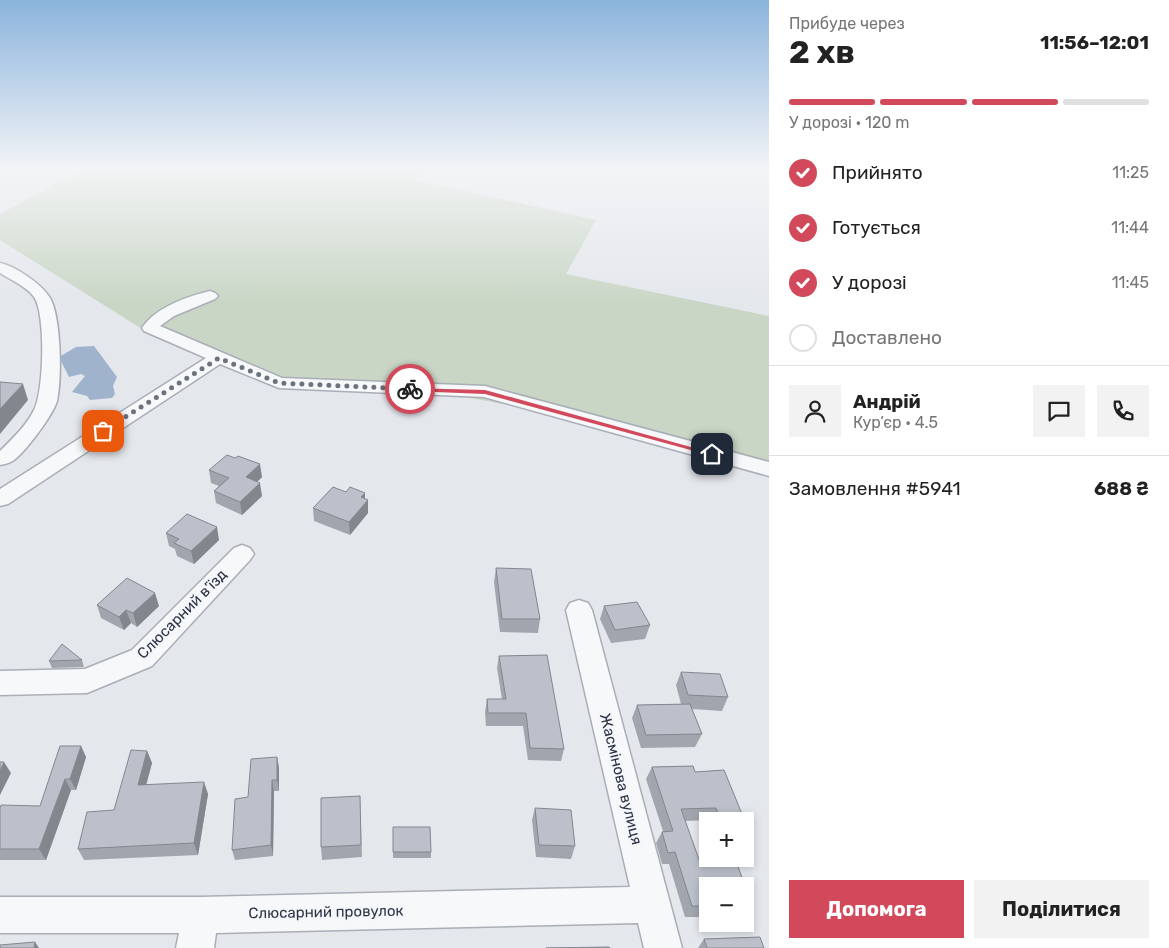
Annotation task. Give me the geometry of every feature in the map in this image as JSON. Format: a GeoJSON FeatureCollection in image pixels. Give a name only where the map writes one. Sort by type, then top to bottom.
{"type":"FeatureCollection","features":[{"type":"Feature","properties":{"kind":"street"},"geometry":{"type":"LineString","coordinates":[[0,267],[36,291],[43,300],[51,336],[48,392],[45,409],[8,455],[0,459]]}},
{"type":"Feature","properties":{"kind":"street"},"geometry":{"type":"LineString","coordinates":[[210,296],[153,322],[150,328],[279,383],[485,392],[769,469]]}},
{"type":"Feature","properties":{"kind":"street"},"geometry":{"type":"LineString","coordinates":[[0,499],[219,358]]}},
{"type":"Feature","properties":{"kind":"street","name":"Слюсарний в’їзд"},"geometry":{"type":"LineString","coordinates":[[0,683],[87,681],[142,658],[242,554]]}},
{"type":"Feature","properties":{"kind":"street","name":"Жасмінова вулиця"},"geometry":{"type":"LineString","coordinates":[[579,610],[663,948]]}},
{"type":"Feature","properties":{"kind":"street","name":"Слюсарний провулок"},"geometry":{"type":"LineString","coordinates":[[0,915],[197,932],[652,905]]}},
{"type":"Feature","properties":{"kind":"green space"},"geometry":{"type":"Polygon","coordinates":[[[0,214],[570,214],[596,220],[566,274],[769,316],[769,470],[569,416],[405,386],[284,390],[139,327],[0,240],[0,214]]]}},
{"type":"Feature","properties":{"kind":"water"},"geometry":{"type":"Polygon","coordinates":[[[94,346],[117,377],[113,386],[115,394],[112,398],[90,400],[87,396],[72,392],[85,376],[81,374],[69,377],[59,357],[76,347],[94,346]]]}},
{"type":"Feature","properties":{"kind":"building"},"geometry":{"type":"Polygon","coordinates":[[[0,382],[23,384],[0,409],[0,382]]]}},
{"type":"Feature","properties":{"kind":"building"},"geometry":{"type":"Polygon","coordinates":[[[227,455],[235,458],[238,456],[260,464],[246,477],[260,483],[240,502],[214,491],[229,478],[209,470],[227,455]]]}},
{"type":"Feature","properties":{"kind":"building"},"geometry":{"type":"Polygon","coordinates":[[[333,487],[346,492],[350,487],[365,493],[361,497],[368,500],[349,522],[313,508],[333,487]]]}},
{"type":"Feature","properties":{"kind":"building"},"geometry":{"type":"Polygon","coordinates":[[[187,514],[217,527],[191,551],[174,543],[179,539],[166,533],[187,514]]]}},
{"type":"Feature","properties":{"kind":"building"},"geometry":{"type":"Polygon","coordinates":[[[496,568],[531,569],[540,619],[502,619],[496,568]]]}},
{"type":"Feature","properties":{"kind":"building"},"geometry":{"type":"Polygon","coordinates":[[[127,578],[155,593],[133,613],[126,610],[119,617],[97,605],[127,578]]]}},
{"type":"Feature","properties":{"kind":"building"},"geometry":{"type":"Polygon","coordinates":[[[637,602],[650,625],[615,630],[604,606],[637,602]]]}},
{"type":"Feature","properties":{"kind":"building"},"geometry":{"type":"Polygon","coordinates":[[[62,644],[82,660],[49,661],[62,644]]]}},
{"type":"Feature","properties":{"kind":"building"},"geometry":{"type":"Polygon","coordinates":[[[547,655],[564,749],[530,748],[526,713],[488,713],[487,699],[506,699],[499,656],[547,655]]]}},
{"type":"Feature","properties":{"kind":"building"},"geometry":{"type":"Polygon","coordinates":[[[681,672],[720,674],[728,697],[688,695],[681,672]]]}},
{"type":"Feature","properties":{"kind":"building"},"geometry":{"type":"Polygon","coordinates":[[[690,704],[702,734],[646,735],[637,705],[690,704]]]}},
{"type":"Feature","properties":{"kind":"building"},"geometry":{"type":"Polygon","coordinates":[[[60,746],[81,746],[70,779],[65,779],[39,849],[0,849],[1,805],[40,806],[60,746]]]}},
{"type":"Feature","properties":{"kind":"building"},"geometry":{"type":"Polygon","coordinates":[[[131,750],[147,751],[138,785],[204,782],[194,843],[78,849],[87,812],[114,810],[131,750]]]}},
{"type":"Feature","properties":{"kind":"building"},"geometry":{"type":"Polygon","coordinates":[[[277,757],[277,780],[272,780],[271,845],[232,850],[235,799],[248,797],[251,759],[277,757]]]}},
{"type":"Feature","properties":{"kind":"building"},"geometry":{"type":"Polygon","coordinates":[[[0,762],[4,762],[0,771],[0,762]]]}},
{"type":"Feature","properties":{"kind":"building"},"geometry":{"type":"Polygon","coordinates":[[[693,766],[695,772],[724,770],[741,812],[718,812],[716,808],[681,809],[699,859],[699,867],[738,867],[742,877],[699,877],[699,906],[692,906],[675,852],[668,853],[662,832],[673,831],[652,767],[693,766]]]}},
{"type":"Feature","properties":{"kind":"building"},"geometry":{"type":"Polygon","coordinates":[[[360,796],[361,845],[321,847],[321,798],[360,796]]]}},
{"type":"Feature","properties":{"kind":"building"},"geometry":{"type":"Polygon","coordinates":[[[535,808],[571,810],[575,846],[539,845],[535,808]]]}},
{"type":"Feature","properties":{"kind":"building"},"geometry":{"type":"Polygon","coordinates":[[[393,827],[430,827],[431,852],[393,852],[393,827]]]}},
{"type":"Feature","properties":{"kind":"building"},"geometry":{"type":"Polygon","coordinates":[[[760,937],[764,948],[707,948],[704,939],[760,937]]]}},
{"type":"Feature","properties":{"kind":"building"},"geometry":{"type":"Polygon","coordinates":[[[35,942],[34,948],[0,948],[0,945],[35,942]]]}},
{"type":"Feature","properties":{"kind":"building"},"geometry":{"type":"Polygon","coordinates":[[[609,947],[610,948],[546,948],[609,947]]]}},
{"type":"Feature","properties":{"kind":"way so far"},"geometry":{"type":"LineString","coordinates":[[103,431],[219,358],[279,383],[410,389]]}},
{"type":"Feature","properties":{"kind":"route"},"geometry":{"type":"LineString","coordinates":[[410,389],[485,392],[712,454]]}}]}
